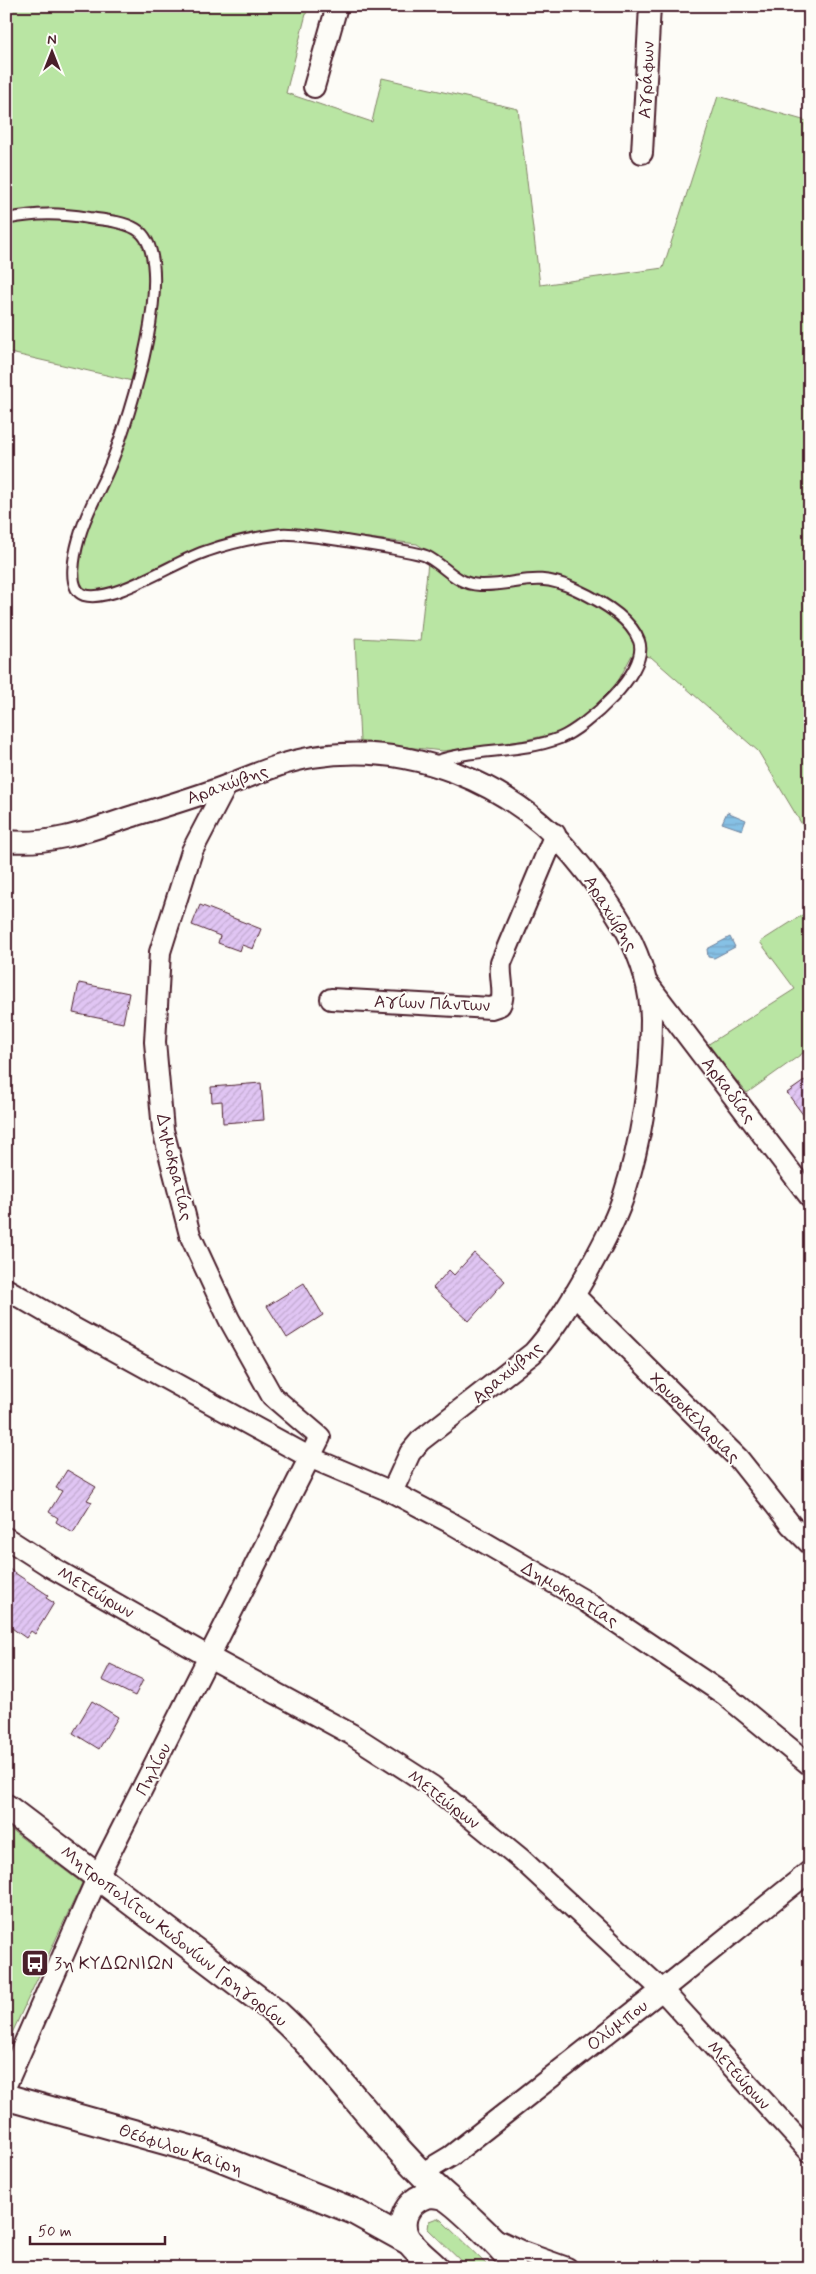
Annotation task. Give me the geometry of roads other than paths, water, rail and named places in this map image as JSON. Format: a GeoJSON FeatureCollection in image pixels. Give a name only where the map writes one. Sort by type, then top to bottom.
{"type":"FeatureCollection","features":[{"type":"Feature","properties":{"kind":"street"},"geometry":{"type":"LineString","coordinates":[[314,87],[336,6]]}},
{"type":"Feature","properties":{"kind":"street","name":"Αγράφων"},"geometry":{"type":"LineString","coordinates":[[642,153],[650,6]]}},
{"type":"Feature","properties":{"kind":"street","name":"Αραχώβης"},"geometry":{"type":"LineString","coordinates":[[6,842],[43,841],[75,835],[226,786],[277,766],[314,756],[369,754],[399,756],[431,763],[478,783],[499,794],[532,816],[555,834],[600,888],[619,917],[641,960],[648,984],[651,1007],[650,1059],[646,1092],[632,1161],[614,1220],[557,1325],[533,1353],[420,1442],[410,1453],[392,1492]]}},
{"type":"Feature","properties":{"kind":"street","name":"Δημοκρατίας"},"geometry":{"type":"LineString","coordinates":[[226,786],[192,850],[160,952],[155,1042],[163,1130],[190,1235],[229,1319],[272,1396],[320,1437],[309,1457]]}},
{"type":"Feature","properties":{"kind":"street","name":"Αγίων Πάντων"},"geometry":{"type":"LineString","coordinates":[[331,999],[491,1008],[500,1005],[503,999],[500,974],[502,963],[555,834]]}},
{"type":"Feature","properties":{"kind":"street","name":"Αρκαδίας"},"geometry":{"type":"LineString","coordinates":[[648,984],[810,1197]]}},
{"type":"Feature","properties":{"kind":"street","name":"Δημοκρατίας"},"geometry":{"type":"LineString","coordinates":[[6,1289],[309,1457],[392,1492],[451,1523],[585,1601],[725,1695],[810,1765]]}},
{"type":"Feature","properties":{"kind":"street","name":"Χρυσοκελαριας"},"geometry":{"type":"LineString","coordinates":[[574,1296],[738,1458],[791,1525],[810,1544]]}},
{"type":"Feature","properties":{"kind":"street","name":"Πηλίου"},"geometry":{"type":"LineString","coordinates":[[6,2085],[98,1876],[210,1657],[309,1457]]}},
{"type":"Feature","properties":{"kind":"street","name":"Μετεώρων"},"geometry":{"type":"LineString","coordinates":[[6,1538],[51,1567],[351,1734],[432,1786],[521,1859],[662,1990],[810,2152]]}},
{"type":"Feature","properties":{"kind":"street","name":"Μητροπολίτου Κυδονίων Γρηγορίου"},"geometry":{"type":"LineString","coordinates":[[6,1807],[277,2013],[306,2039],[416,2169],[506,2254],[513,2268]]}},
{"type":"Feature","properties":{"kind":"street","name":"Ολύμπου"},"geometry":{"type":"LineString","coordinates":[[416,2169],[451,2156],[810,1871]]}},
{"type":"Feature","properties":{"kind":"street","name":"Θεόφιλου Καϊρη"},"geometry":{"type":"LineString","coordinates":[[6,2097],[210,2154],[353,2211],[411,2243]]}},
{"type":"Feature","properties":{"kind":"street"},"geometry":{"type":"LineString","coordinates":[[416,2169],[416,2186],[412,2204],[403,2225],[411,2243],[436,2268]]}},
{"type":"Feature","properties":{"kind":"street","name":"Θεόφιλου Καϊρη"},"geometry":{"type":"LineString","coordinates":[[353,2211],[388,2211],[433,2195],[450,2200]]}},
{"type":"Feature","properties":{"kind":"street"},"geometry":{"type":"LineString","coordinates":[[485,2234],[525,2253],[567,2268]]}},
{"type":"Feature","properties":{"kind":"lane"},"geometry":{"type":"LineString","coordinates":[[6,219],[30,214],[56,213],[116,222],[137,229],[145,238],[154,259],[155,287],[151,325],[136,384],[113,459],[80,534],[74,572],[74,587],[77,591],[91,596],[106,595],[207,551],[286,533],[424,555],[454,578],[478,585],[530,579],[552,581],[581,592],[622,617],[639,641],[640,654],[636,666],[617,693],[605,705],[563,737],[525,747],[454,754],[431,763]]}},
{"type":"Feature","properties":{"kind":"water"},"geometry":{"type":"Polygon","coordinates":[[[727,812],[746,820],[742,830],[722,823],[727,812]]]}},
{"type":"Feature","properties":{"kind":"water"},"geometry":{"type":"Polygon","coordinates":[[[730,937],[735,947],[714,958],[708,957],[707,949],[730,937]]]}},
{"type":"Feature","properties":{"kind":"place","name":"3η ΚΥΔΩΝΙΩΝ"},"geometry":{"type":"Point","coordinates":[35,1963]}}]}
